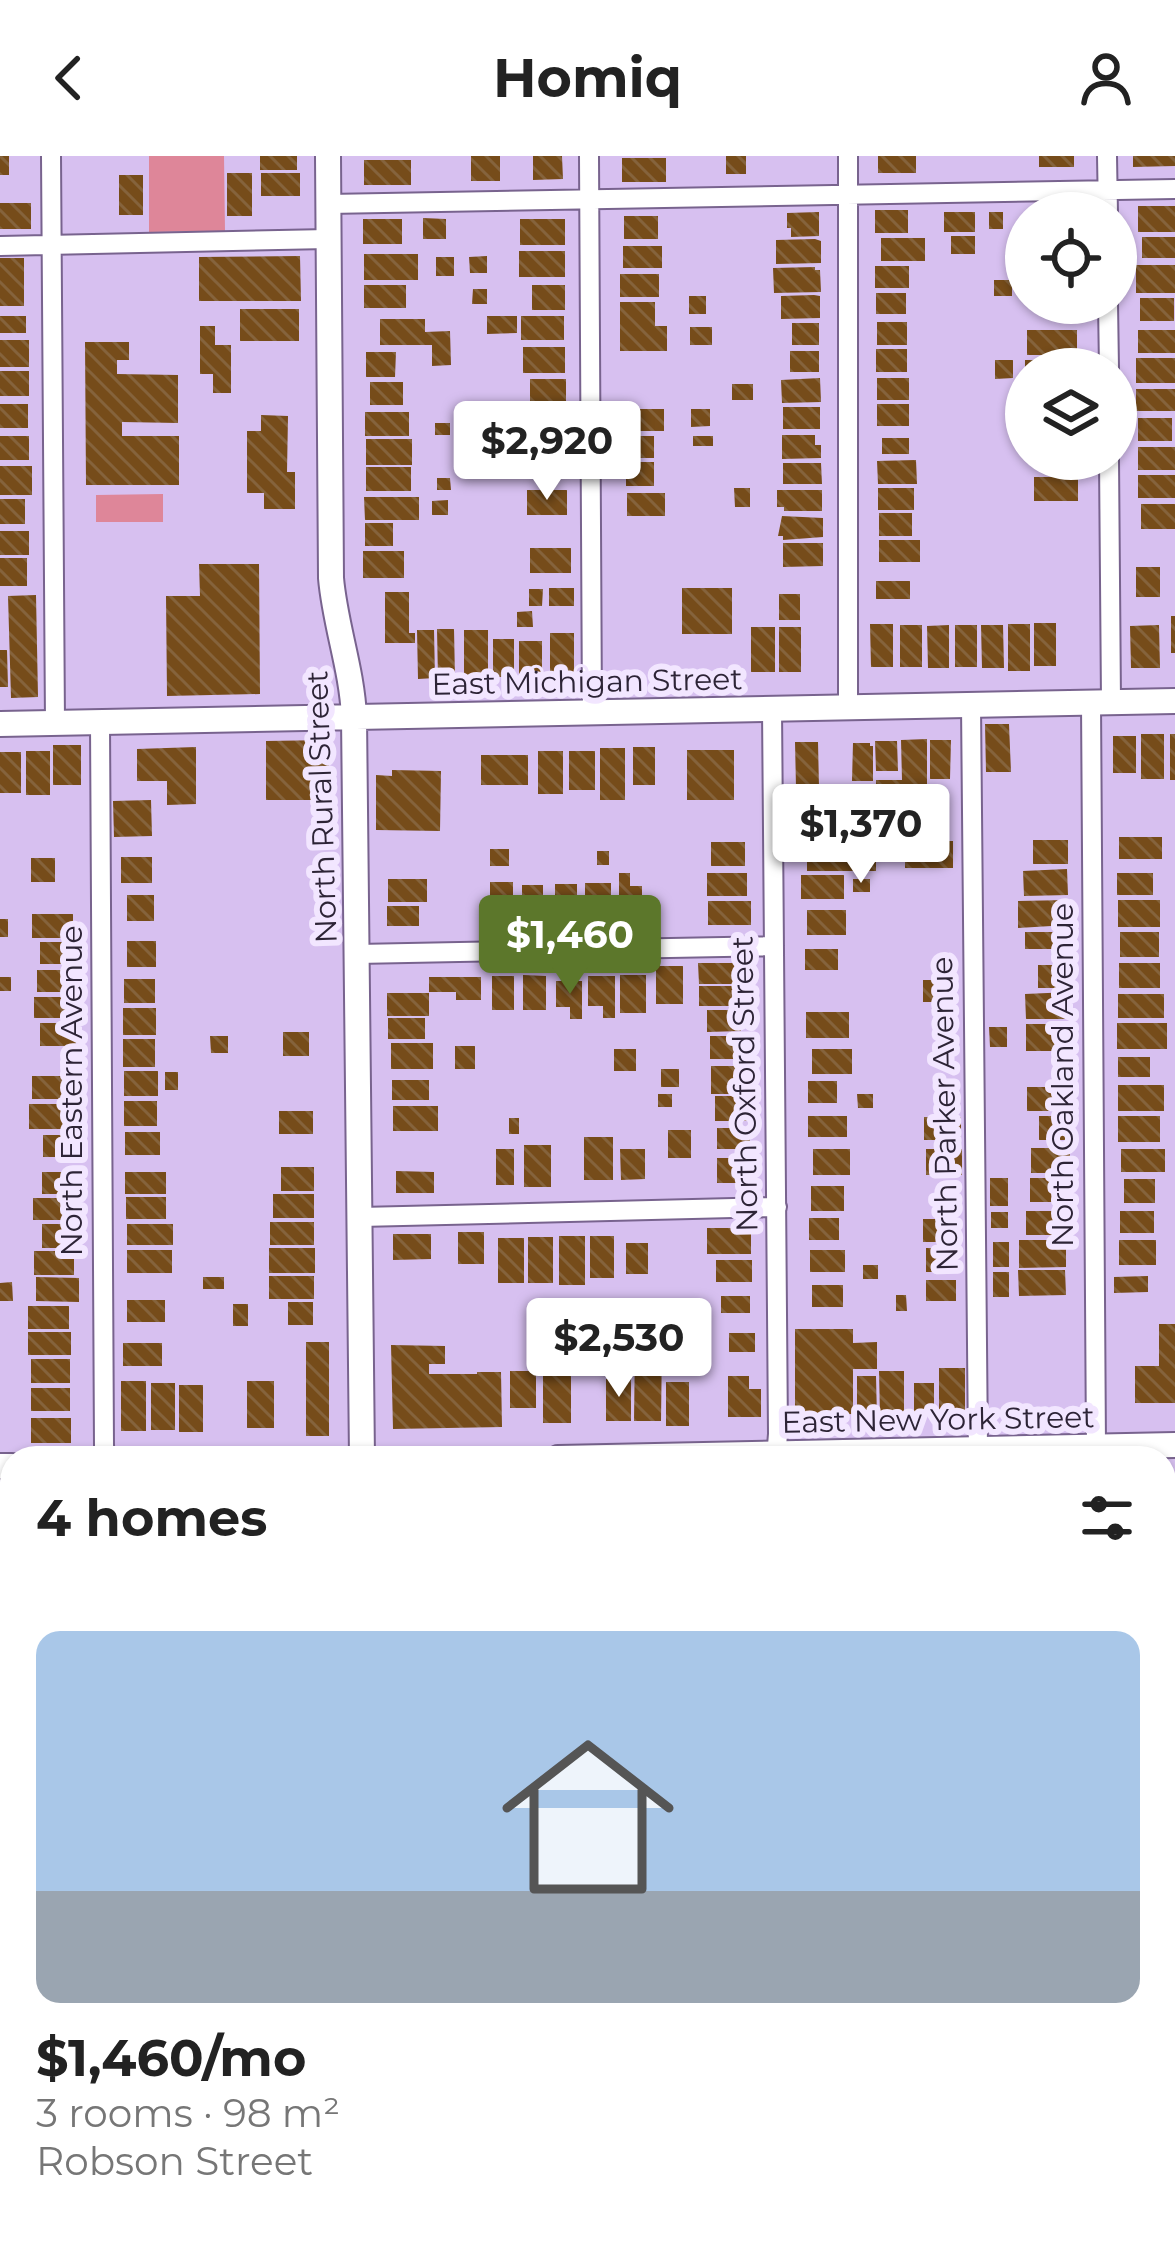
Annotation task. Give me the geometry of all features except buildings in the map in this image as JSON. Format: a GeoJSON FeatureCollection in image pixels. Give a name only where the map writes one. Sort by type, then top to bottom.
{"type":"FeatureCollection","features":[{"type":"Feature","properties":{"kind":"main road","name":"North Rural Street"},"geometry":{"type":"LineString","coordinates":[[328,156],[331,578],[354,717],[362,1446]]}},
{"type":"Feature","properties":{"kind":"main road","name":"East Michigan Street"},"geometry":{"type":"LineString","coordinates":[[0,724],[1175,701]]}},
{"type":"Feature","properties":{"kind":"street"},"geometry":{"type":"LineString","coordinates":[[52,156],[55,723]]}},
{"type":"Feature","properties":{"kind":"street"},"geometry":{"type":"LineString","coordinates":[[589,156],[592,712]]}},
{"type":"Feature","properties":{"kind":"street"},"geometry":{"type":"LineString","coordinates":[[848,156],[848,708]]}},
{"type":"Feature","properties":{"kind":"street"},"geometry":{"type":"LineString","coordinates":[[1107,156],[1108,191]]}},
{"type":"Feature","properties":{"kind":"street"},"geometry":{"type":"LineString","coordinates":[[328,205],[1175,189]]}},
{"type":"Feature","properties":{"kind":"street"},"geometry":{"type":"LineString","coordinates":[[0,246],[328,239]]}},
{"type":"Feature","properties":{"kind":"street","name":"North Oakland Avenue"},"geometry":{"type":"LineString","coordinates":[[1085,1446],[1108,480]]}},
{"type":"Feature","properties":{"kind":"street","name":"North Parker Avenue"},"geometry":{"type":"LineString","coordinates":[[970,705],[978,1446]]}},
{"type":"Feature","properties":{"kind":"street","name":"North Oxford Street"},"geometry":{"type":"LineString","coordinates":[[772,710],[776,1446]]}},
{"type":"Feature","properties":{"kind":"street","name":"North Eastern Avenue"},"geometry":{"type":"LineString","coordinates":[[100,723],[105,1446]]}},
{"type":"Feature","properties":{"kind":"street"},"geometry":{"type":"LineString","coordinates":[[357,954],[774,946]]}},
{"type":"Feature","properties":{"kind":"street"},"geometry":{"type":"LineString","coordinates":[[360,1217],[777,1207]]}},
{"type":"Feature","properties":{"kind":"shaded area"},"geometry":{"type":"Polygon","coordinates":[[[149,156],[224,156],[225,231],[149,232],[149,156]]]}},
{"type":"Feature","properties":{"kind":"shaded area"},"geometry":{"type":"Polygon","coordinates":[[[163,494],[163,522],[96,522],[96,495],[163,494]]]}}]}
